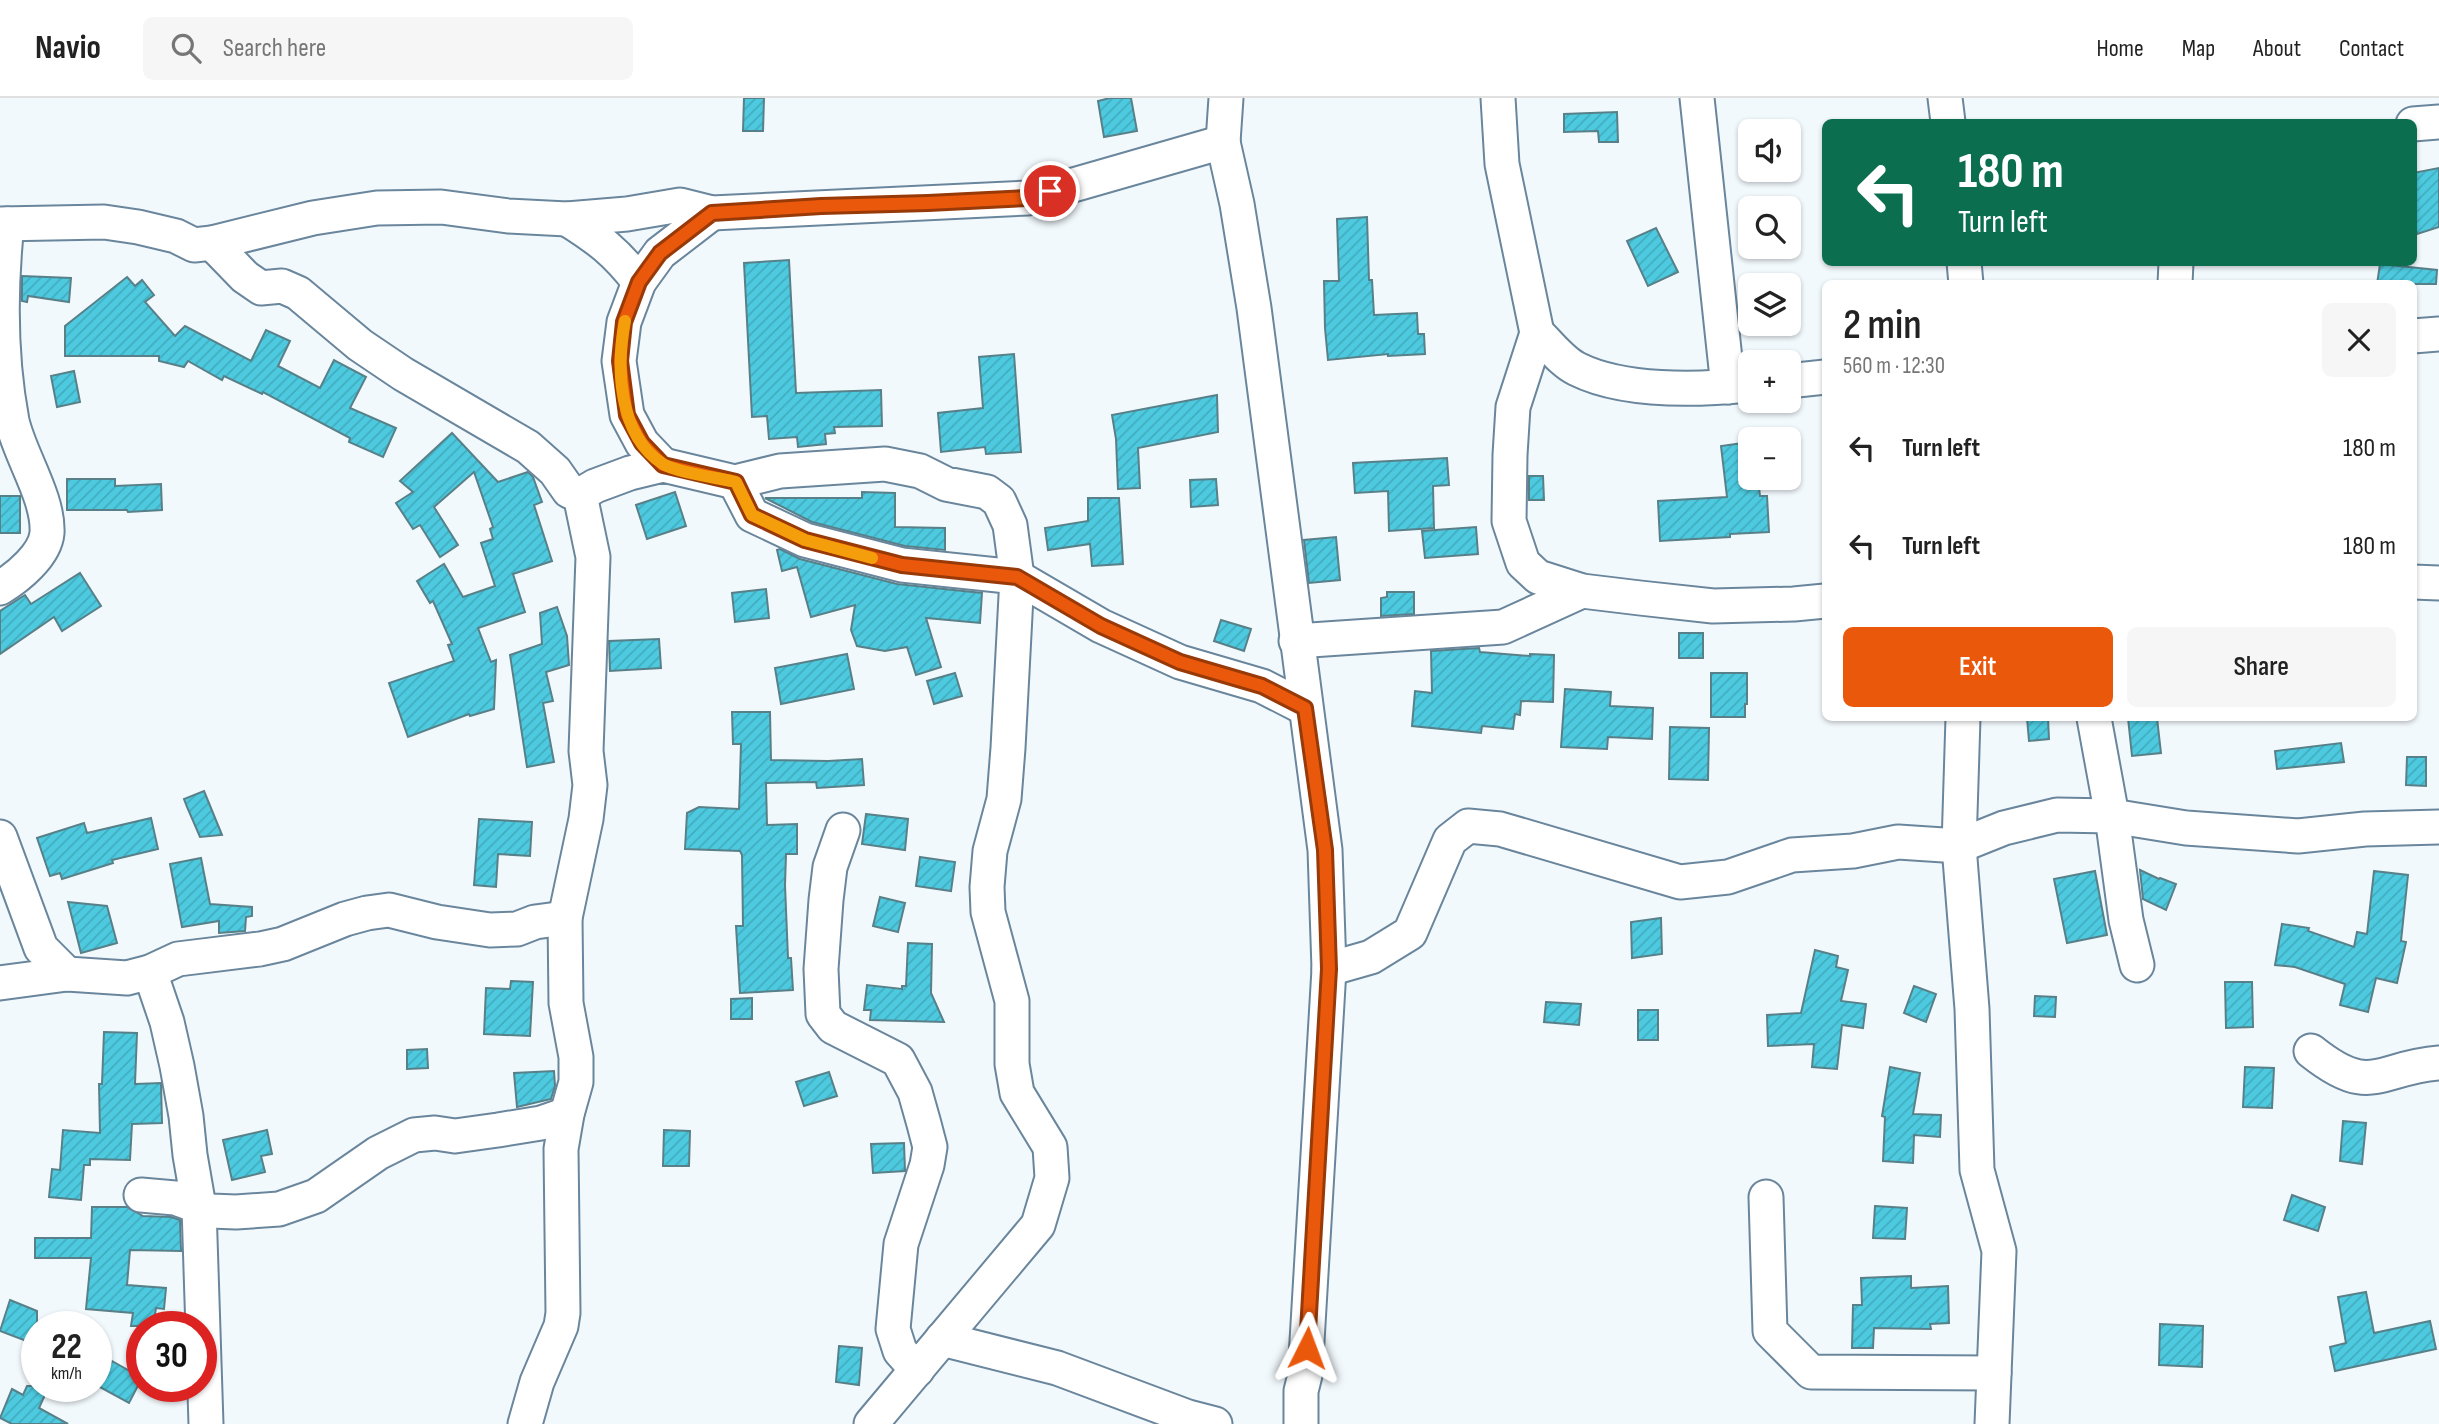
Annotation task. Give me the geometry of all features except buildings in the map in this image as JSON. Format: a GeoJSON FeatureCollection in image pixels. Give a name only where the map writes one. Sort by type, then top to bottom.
{"type":"FeatureCollection","features":[{"type":"Feature","properties":{"kind":"street"},"geometry":{"type":"LineString","coordinates":[[1226,98],[1223,142],[1237,204],[1254,308],[1325,850],[1329,969],[1305,1375],[1293,1408],[1280,1422],[1274,1424]]}},
{"type":"Feature","properties":{"kind":"street"},"geometry":{"type":"LineString","coordinates":[[1498,98],[1502,164],[1536,333],[1513,407],[1509,521],[1523,563],[1538,577],[1582,591],[1713,606],[1822,601]]}},
{"type":"Feature","properties":{"kind":"street"},"geometry":{"type":"LineString","coordinates":[[1697,98],[1738,379]]}},
{"type":"Feature","properties":{"kind":"street"},"geometry":{"type":"LineString","coordinates":[[1945,98],[1948,119]]}},
{"type":"Feature","properties":{"kind":"street"},"geometry":{"type":"LineString","coordinates":[[2417,124],[2439,122]]}},
{"type":"Feature","properties":{"kind":"street"},"geometry":{"type":"LineString","coordinates":[[0,588],[43,549],[47,534],[46,516],[12,423],[5,387],[0,286],[3,224],[104,222],[176,236],[194,245],[313,218],[377,208],[441,206],[508,216],[568,219],[627,214],[680,205],[712,213],[1028,198],[1223,142]]}},
{"type":"Feature","properties":{"kind":"street"},"geometry":{"type":"LineString","coordinates":[[663,465],[642,443],[627,415],[620,361],[624,322],[639,282],[660,253],[712,213]]}},
{"type":"Feature","properties":{"kind":"street"},"geometry":{"type":"LineString","coordinates":[[568,219],[620,257],[639,282]]}},
{"type":"Feature","properties":{"kind":"street"},"geometry":{"type":"LineString","coordinates":[[212,243],[244,277],[261,288],[282,286],[298,293],[360,345],[402,374],[528,447],[555,471],[569,491],[580,495]]}},
{"type":"Feature","properties":{"kind":"street"},"geometry":{"type":"LineString","coordinates":[[1536,333],[1574,368],[1608,382],[1664,387],[1738,386]]}},
{"type":"Feature","properties":{"kind":"street"},"geometry":{"type":"LineString","coordinates":[[2417,336],[2439,334]]}},
{"type":"Feature","properties":{"kind":"street"},"geometry":{"type":"LineString","coordinates":[[1801,379],[1822,377]]}},
{"type":"Feature","properties":{"kind":"street"},"geometry":{"type":"LineString","coordinates":[[580,495],[595,486],[630,473],[663,465],[736,482],[780,471],[885,464],[920,471],[946,484],[987,492],[999,501],[1010,525],[1017,577],[1004,799],[990,851],[988,912],[1012,1001],[1012,1064],[1017,1093],[1050,1147],[1052,1178],[1038,1225],[871,1424]]}},
{"type":"Feature","properties":{"kind":"street"},"geometry":{"type":"LineString","coordinates":[[736,482],[752,515],[805,540],[912,566],[1017,577],[1101,626],[1180,662],[1262,686],[1305,708]]}},
{"type":"Feature","properties":{"kind":"street"},"geometry":{"type":"LineString","coordinates":[[525,1424],[537,1382],[561,1326],[561,1149],[576,1082],[576,1057],[566,1003],[565,918],[586,819],[590,785],[586,751],[593,557],[580,495]]}},
{"type":"Feature","properties":{"kind":"street"},"geometry":{"type":"LineString","coordinates":[[0,569],[32,560]]}},
{"type":"Feature","properties":{"kind":"street"},"geometry":{"type":"LineString","coordinates":[[2417,582],[2439,583]]}},
{"type":"Feature","properties":{"kind":"street"},"geometry":{"type":"LineString","coordinates":[[1296,641],[1503,627],[1582,591]]}},
{"type":"Feature","properties":{"kind":"street"},"geometry":{"type":"LineString","coordinates":[[1963,721],[1959,846],[1972,1009],[1977,1170],[1999,1251],[1992,1424]]}},
{"type":"Feature","properties":{"kind":"street"},"geometry":{"type":"LineString","coordinates":[[2095,721],[2112,816],[2126,920],[2137,965]]}},
{"type":"Feature","properties":{"kind":"street"},"geometry":{"type":"LineString","coordinates":[[1329,969],[1371,957],[1409,933],[1450,840],[1468,826],[1500,830],[1680,882],[1728,877],[1792,855],[1853,851],[1898,842],[1959,846],[2004,828],[2057,815],[2112,816],[2186,828],[2298,835],[2365,829],[2439,827]]}},
{"type":"Feature","properties":{"kind":"street"},"geometry":{"type":"LineString","coordinates":[[843,830],[830,867],[826,900],[821,969],[823,1014],[833,1027],[898,1060],[915,1092],[924,1124],[930,1147],[901,1244],[893,1329],[900,1351],[917,1370]]}},
{"type":"Feature","properties":{"kind":"street"},"geometry":{"type":"LineString","coordinates":[[0,837],[41,948],[67,974]]}},
{"type":"Feature","properties":{"kind":"street"},"geometry":{"type":"LineString","coordinates":[[0,983],[67,974],[127,978],[149,972],[178,958],[272,947],[345,919],[389,910],[437,922],[490,930],[517,929],[535,922],[565,918]]}},
{"type":"Feature","properties":{"kind":"street"},"geometry":{"type":"LineString","coordinates":[[149,972],[167,1022],[177,1066],[200,1207],[206,1424]]}},
{"type":"Feature","properties":{"kind":"street"},"geometry":{"type":"LineString","coordinates":[[2311,1051],[2340,1072],[2359,1078],[2381,1077],[2439,1063]]}},
{"type":"Feature","properties":{"kind":"street"},"geometry":{"type":"LineString","coordinates":[[141,1195],[175,1198],[211,1211],[279,1209],[316,1196],[378,1153],[414,1135],[435,1133],[454,1136],[498,1130],[541,1123],[567,1114]]}},
{"type":"Feature","properties":{"kind":"street"},"geometry":{"type":"LineString","coordinates":[[1766,1197],[1770,1331],[1811,1372],[1994,1373]]}},
{"type":"Feature","properties":{"kind":"street"},"geometry":{"type":"LineString","coordinates":[[942,1339],[1057,1368],[1188,1417],[1214,1424]]}},
{"type":"Feature","properties":{"kind":"street"},"geometry":{"type":"LineString","coordinates":[[1301,1391],[1301,1424]]}},
{"type":"Feature","properties":{"kind":"slow traffic"},"geometry":{"type":"LineString","coordinates":[[625,321],[620,361],[627,415],[642,443],[663,465],[736,482],[752,515],[805,540],[872,558]]}},
{"type":"Feature","properties":{"kind":"route"},"geometry":{"type":"LineString","coordinates":[[1050,191],[1028,198],[712,213],[660,253],[639,282],[624,322],[620,361],[627,415],[642,443],[663,465],[736,482],[752,515],[805,540],[902,565],[1017,577],[1101,626],[1180,662],[1262,686],[1305,708],[1325,850],[1329,969],[1307,1348]]}}]}
